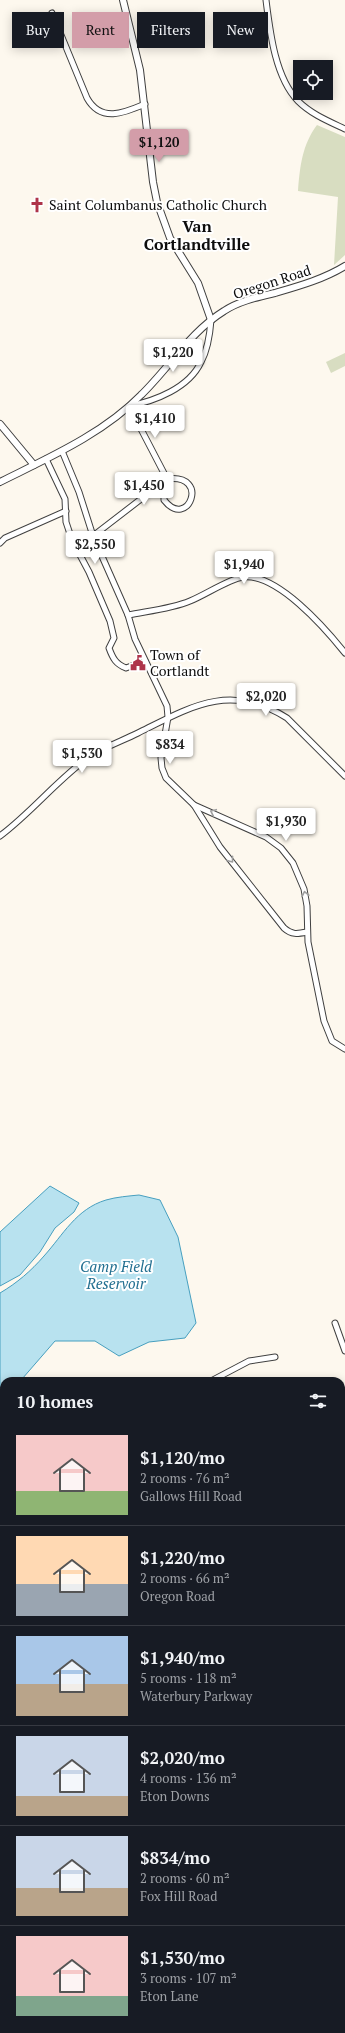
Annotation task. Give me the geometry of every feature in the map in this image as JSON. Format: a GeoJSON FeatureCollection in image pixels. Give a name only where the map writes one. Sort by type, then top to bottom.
{"type":"FeatureCollection","features":[{"type":"Feature","properties":{"kind":"street"},"geometry":{"type":"LineString","coordinates":[[93,536],[167,479],[177,478],[188,485],[193,496],[187,506],[179,509],[172,508],[164,500],[162,494],[167,479],[129,406],[150,402],[164,395],[178,386],[197,370],[206,350],[211,320],[198,283],[170,238],[161,214],[153,182],[140,70],[123,0]]}},
{"type":"Feature","properties":{"kind":"street"},"geometry":{"type":"LineString","coordinates":[[266,0],[269,24],[280,73],[289,90],[310,110],[345,128]]}},
{"type":"Feature","properties":{"kind":"street"},"geometry":{"type":"LineString","coordinates":[[64,42],[87,98],[94,108],[103,114],[113,114],[132,110],[145,104]]}},
{"type":"Feature","properties":{"kind":"street","name":"Oregon Road"},"geometry":{"type":"LineString","coordinates":[[0,482],[62,450],[97,429],[129,406],[141,396],[191,339],[211,320],[236,305],[318,280],[345,266]]}},
{"type":"Feature","properties":{"kind":"street"},"geometry":{"type":"LineString","coordinates":[[0,424],[34,465]]}},
{"type":"Feature","properties":{"kind":"street"},"geometry":{"type":"LineString","coordinates":[[62,450],[79,492],[93,536],[128,615],[135,639],[167,706],[168,717],[162,747],[162,768],[166,778],[194,805],[220,847],[284,928],[290,933],[296,934],[307,932]]}},
{"type":"Feature","properties":{"kind":"street"},"geometry":{"type":"LineString","coordinates":[[46,459],[65,499],[66,522],[72,540],[92,578],[110,621],[114,638],[109,648],[114,660],[126,668],[146,660]]}},
{"type":"Feature","properties":{"kind":"street"},"geometry":{"type":"LineString","coordinates":[[0,544],[5,538],[66,511]]}},
{"type":"Feature","properties":{"kind":"street"},"geometry":{"type":"LineString","coordinates":[[128,615],[188,602],[235,579],[252,577],[266,580],[290,597],[308,613],[345,653]]}},
{"type":"Feature","properties":{"kind":"street"},"geometry":{"type":"LineString","coordinates":[[0,836],[88,758],[168,717],[206,702],[240,701],[259,705],[287,718],[345,776]]}},
{"type":"Feature","properties":{"kind":"street"},"geometry":{"type":"LineString","coordinates":[[194,805],[266,837],[286,854],[299,874],[304,889],[307,906],[307,932],[322,1014],[328,1035],[332,1042],[345,1049]]}},
{"type":"Feature","properties":{"kind":"street"},"geometry":{"type":"LineString","coordinates":[[335,1323],[345,1351]]}},
{"type":"Feature","properties":{"kind":"street"},"geometry":{"type":"LineString","coordinates":[[219,1377],[249,1361],[275,1357]]}},
{"type":"Feature","properties":{"kind":"green space"},"geometry":{"type":"Polygon","coordinates":[[[317,125],[345,137],[345,255],[334,265],[338,197],[298,191],[301,165],[305,148],[317,125]]]}},
{"type":"Feature","properties":{"kind":"green space"},"geometry":{"type":"Polygon","coordinates":[[[345,353],[345,366],[331,373],[326,362],[345,353]]]}},
{"type":"Feature","properties":{"kind":"water","name":"Camp Field Reservoir"},"geometry":{"type":"Polygon","coordinates":[[[50,1186],[79,1203],[74,1212],[55,1228],[40,1252],[20,1275],[0,1286],[0,1232],[50,1186]]]}},
{"type":"Feature","properties":{"kind":"water","name":"Camp Field Reservoir"},"geometry":{"type":"Polygon","coordinates":[[[139,1195],[160,1200],[178,1237],[196,1323],[185,1338],[149,1342],[119,1356],[95,1341],[55,1341],[24,1377],[0,1377],[0,1293],[18,1281],[34,1267],[78,1216],[96,1204],[118,1197],[139,1195]]]}},
{"type":"Feature","properties":{"kind":"place","name":"Saint Columbanus Catholic Church"},"geometry":{"type":"Point","coordinates":[37,205]}},
{"type":"Feature","properties":{"kind":"place","name":"Town of Cortlandt"},"geometry":{"type":"Point","coordinates":[138,663]}},
{"type":"Feature","properties":{"kind":"district","name":"Van Cortlandtville"},"geometry":{"type":"Point","coordinates":[197,235]}}]}
